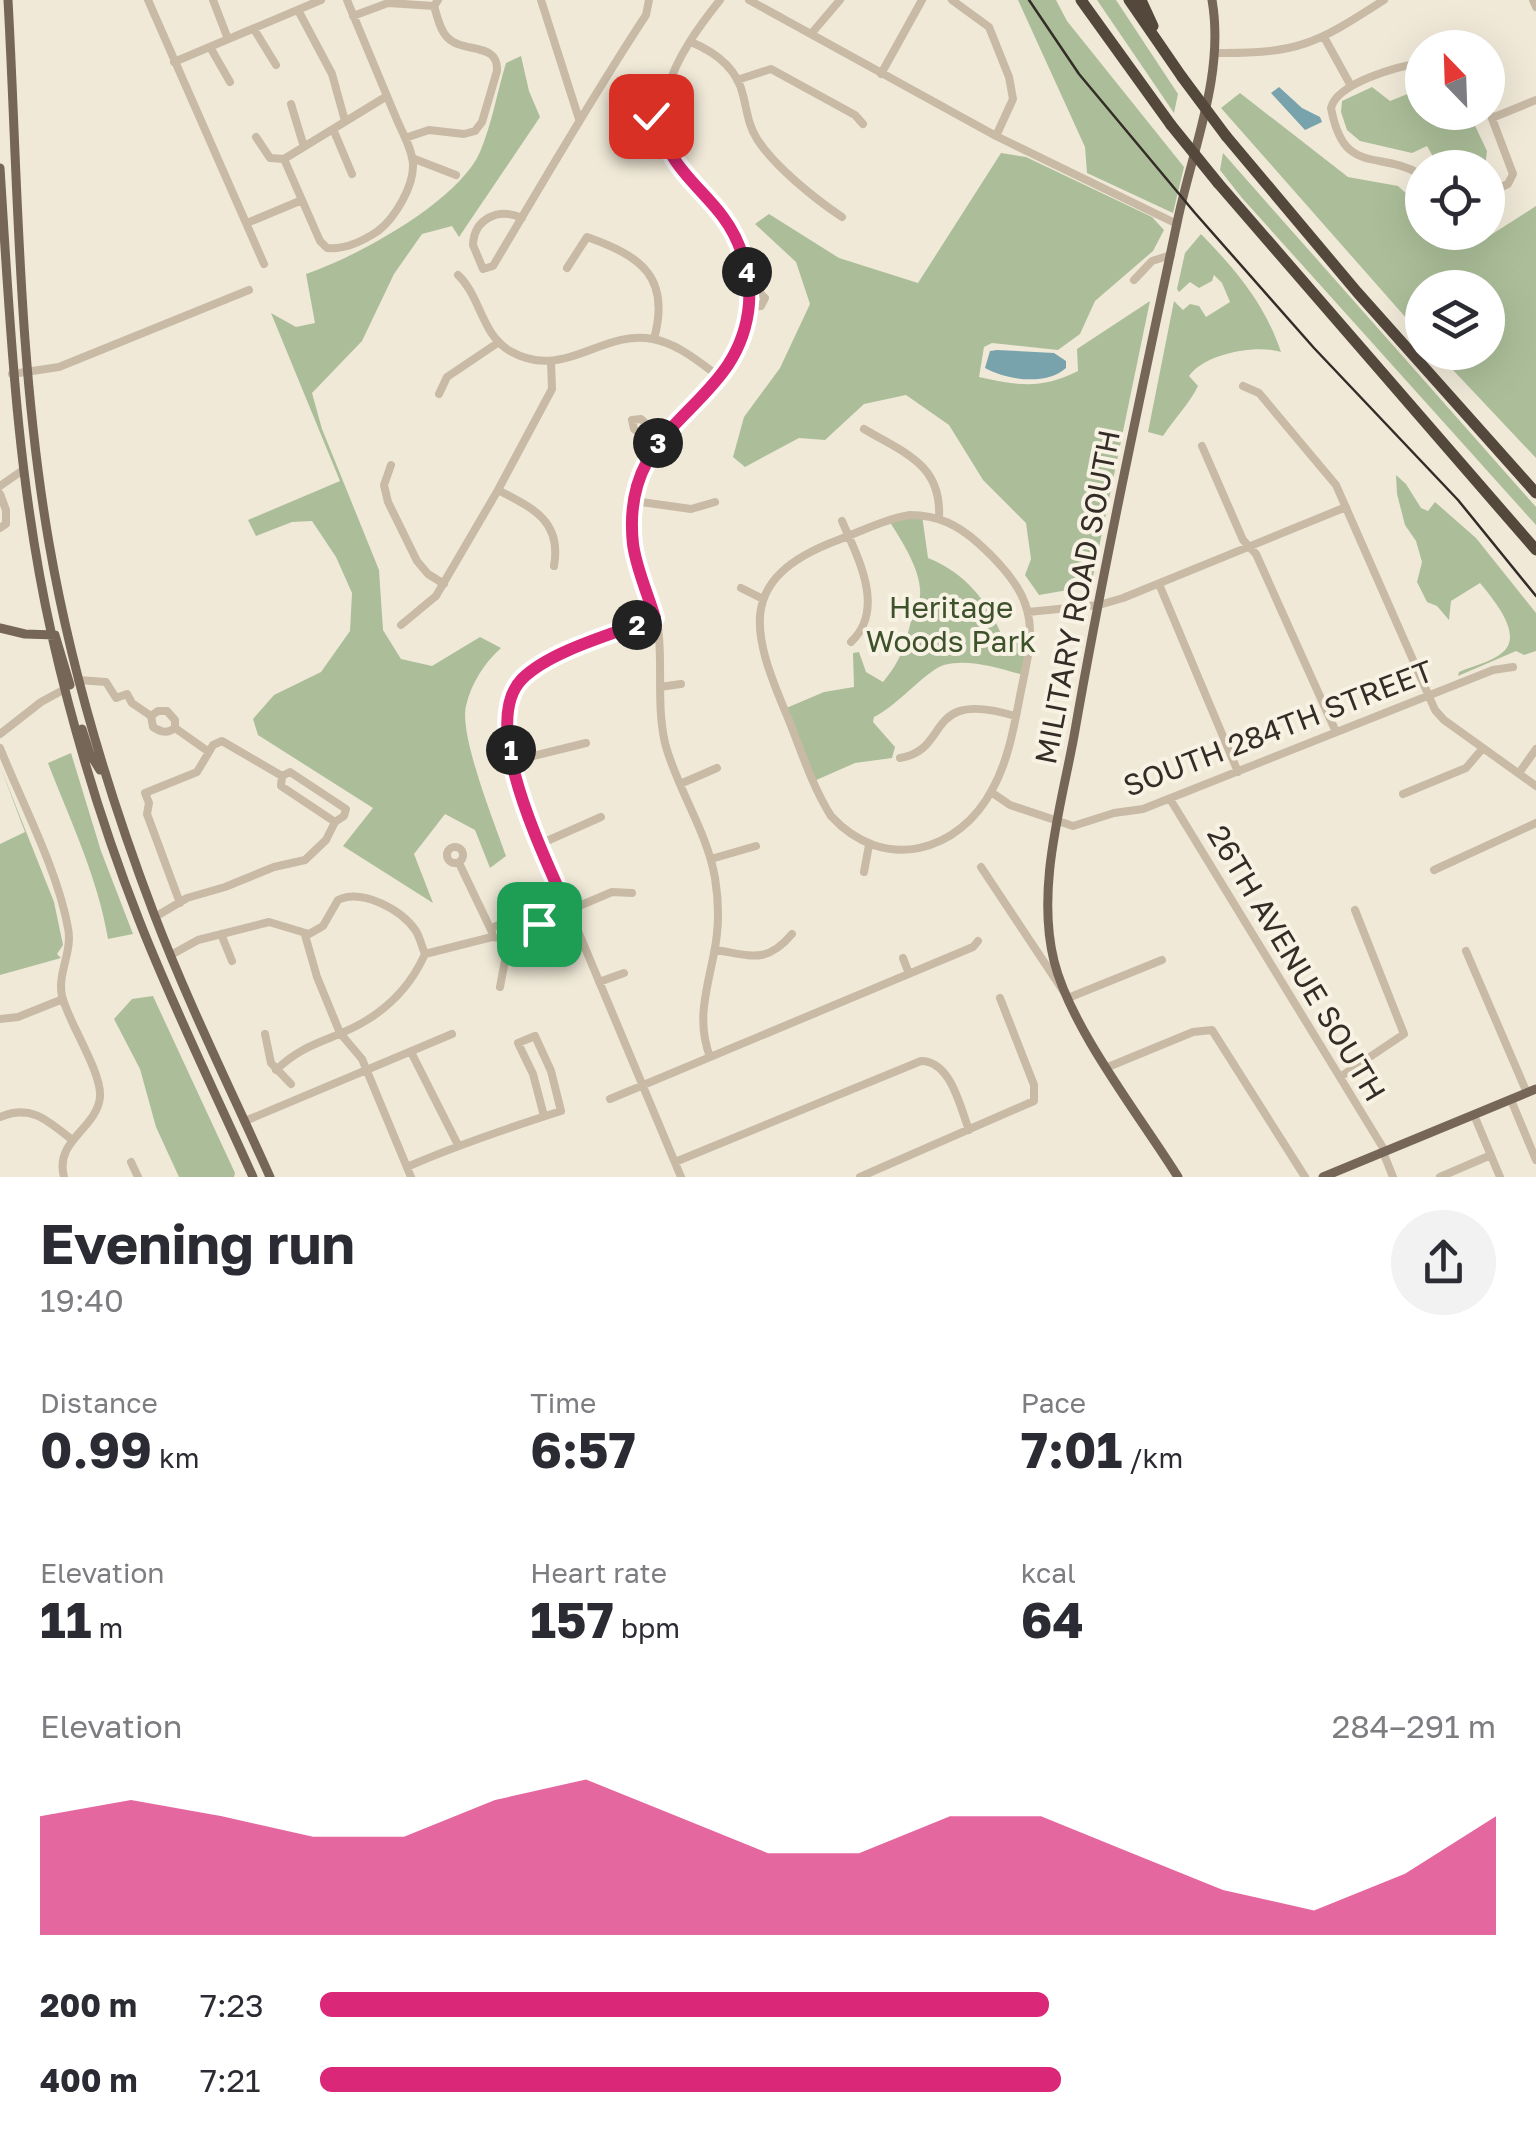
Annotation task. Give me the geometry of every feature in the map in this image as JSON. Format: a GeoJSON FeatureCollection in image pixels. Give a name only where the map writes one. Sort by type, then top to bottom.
{"type":"FeatureCollection","features":[{"type":"Feature","properties":{"kind":"highway"},"geometry":{"type":"LineString","coordinates":[[1081,0],[1172,126],[1218,182],[1536,550]]}},
{"type":"Feature","properties":{"kind":"highway"},"geometry":{"type":"LineString","coordinates":[[1129,0],[1226,136],[1357,292],[1536,493]]}},
{"type":"Feature","properties":{"kind":"highway"},"geometry":{"type":"LineString","coordinates":[[1141,0],[1170,62]]}},
{"type":"Feature","properties":{"kind":"main road"},"geometry":{"type":"LineString","coordinates":[[8,0],[26,371],[49,544],[78,680],[106,781],[155,917],[270,1177]]}},
{"type":"Feature","properties":{"kind":"main road","name":"MILITARY ROAD SOUTH"},"geometry":{"type":"LineString","coordinates":[[1178,1177],[1068,998],[1056,966],[1048,920],[1060,821],[1099,605],[1176,224],[1216,53],[1212,0]]}},
{"type":"Feature","properties":{"kind":"main road"},"geometry":{"type":"LineString","coordinates":[[0,168],[12,374],[23,470],[33,545],[65,690],[111,842],[141,924],[254,1177]]}},
{"type":"Feature","properties":{"kind":"main road"},"geometry":{"type":"LineString","coordinates":[[0,628],[25,634],[51,633],[59,640],[90,754],[106,781]]}},
{"type":"Feature","properties":{"kind":"main road"},"geometry":{"type":"LineString","coordinates":[[111,842],[142,912],[155,917]]}},
{"type":"Feature","properties":{"kind":"main road"},"geometry":{"type":"LineString","coordinates":[[210,1080],[236,1122],[245,1121]]}},
{"type":"Feature","properties":{"kind":"main road"},"geometry":{"type":"LineString","coordinates":[[1323,1177],[1532,1091]]}},
{"type":"Feature","properties":{"kind":"street"},"geometry":{"type":"LineString","coordinates":[[148,0],[264,264]]}},
{"type":"Feature","properties":{"kind":"street"},"geometry":{"type":"LineString","coordinates":[[213,0],[228,39]]}},
{"type":"Feature","properties":{"kind":"street"},"geometry":{"type":"LineString","coordinates":[[286,0],[332,74],[345,121]]}},
{"type":"Feature","properties":{"kind":"street"},"geometry":{"type":"LineString","coordinates":[[174,62],[321,0]]}},
{"type":"Feature","properties":{"kind":"street"},"geometry":{"type":"LineString","coordinates":[[284,159],[324,245],[332,249],[368,237],[391,218],[412,174],[412,158],[347,0]]}},
{"type":"Feature","properties":{"kind":"street"},"geometry":{"type":"LineString","coordinates":[[541,0],[579,119]]}},
{"type":"Feature","properties":{"kind":"street"},"geometry":{"type":"LineString","coordinates":[[522,218],[503,214],[490,216],[479,224],[473,245],[484,269],[493,266],[648,11],[649,0]]}},
{"type":"Feature","properties":{"kind":"street"},"geometry":{"type":"LineString","coordinates":[[710,1056],[702,1021],[715,950],[718,903],[711,858],[665,743],[659,633],[635,552],[634,502],[644,464],[658,441],[720,378],[741,342],[748,307],[745,265],[734,235],[722,215],[680,170],[664,131],[662,115],[674,71],[720,0]]}},
{"type":"Feature","properties":{"kind":"street"},"geometry":{"type":"LineString","coordinates":[[749,0],[996,136],[1176,224]]}},
{"type":"Feature","properties":{"kind":"street"},"geometry":{"type":"LineString","coordinates":[[811,34],[840,0]]}},
{"type":"Feature","properties":{"kind":"street"},"geometry":{"type":"LineString","coordinates":[[880,74],[922,0]]}},
{"type":"Feature","properties":{"kind":"street"},"geometry":{"type":"LineString","coordinates":[[952,0],[988,27],[1009,77],[1014,98],[996,136]]}},
{"type":"Feature","properties":{"kind":"street"},"geometry":{"type":"LineString","coordinates":[[1216,53],[1288,50],[1324,38],[1384,0]]}},
{"type":"Feature","properties":{"kind":"street"},"geometry":{"type":"LineString","coordinates":[[1532,0],[1536,7]]}},
{"type":"Feature","properties":{"kind":"street"},"geometry":{"type":"LineString","coordinates":[[353,16],[388,3],[436,3],[446,36],[452,42],[492,53],[498,62],[482,122],[475,131],[464,134],[428,130],[404,138]]}},
{"type":"Feature","properties":{"kind":"street"},"geometry":{"type":"LineString","coordinates":[[254,29],[276,65]]}},
{"type":"Feature","properties":{"kind":"street"},"geometry":{"type":"LineString","coordinates":[[1324,38],[1351,86]]}},
{"type":"Feature","properties":{"kind":"street"},"geometry":{"type":"LineString","coordinates":[[691,42],[726,64],[737,80],[752,129],[761,144],[818,202],[842,218]]}},
{"type":"Feature","properties":{"kind":"street"},"geometry":{"type":"LineString","coordinates":[[210,47],[230,82]]}},
{"type":"Feature","properties":{"kind":"street"},"geometry":{"type":"LineString","coordinates":[[737,80],[763,69],[780,72],[855,116],[862,124]]}},
{"type":"Feature","properties":{"kind":"street"},"geometry":{"type":"LineString","coordinates":[[1405,69],[1351,86],[1334,99],[1332,114],[1350,152],[1405,167]]}},
{"type":"Feature","properties":{"kind":"street"},"geometry":{"type":"LineString","coordinates":[[256,138],[270,158],[284,159],[387,96]]}},
{"type":"Feature","properties":{"kind":"street"},"geometry":{"type":"LineString","coordinates":[[1505,113],[1536,100]]}},
{"type":"Feature","properties":{"kind":"street"},"geometry":{"type":"LineString","coordinates":[[291,104],[304,147]]}},
{"type":"Feature","properties":{"kind":"street"},"geometry":{"type":"LineString","coordinates":[[662,115],[648,117],[646,124],[649,130],[664,131]]}},
{"type":"Feature","properties":{"kind":"street"},"geometry":{"type":"LineString","coordinates":[[333,129],[352,174]]}},
{"type":"Feature","properties":{"kind":"street"},"geometry":{"type":"LineString","coordinates":[[1505,153],[1513,174],[1505,185]]}},
{"type":"Feature","properties":{"kind":"street"},"geometry":{"type":"LineString","coordinates":[[412,158],[456,175]]}},
{"type":"Feature","properties":{"kind":"street"},"geometry":{"type":"LineString","coordinates":[[247,223],[302,200]]}},
{"type":"Feature","properties":{"kind":"street"},"geometry":{"type":"LineString","coordinates":[[567,268],[587,238],[636,259],[650,275],[659,298],[654,339]]}},
{"type":"Feature","properties":{"kind":"street"},"geometry":{"type":"LineString","coordinates":[[1134,280],[1152,261],[1171,254]]}},
{"type":"Feature","properties":{"kind":"street"},"geometry":{"type":"LineString","coordinates":[[458,275],[499,342],[527,358],[551,362],[618,342],[654,339],[683,350],[720,378]]}},
{"type":"Feature","properties":{"kind":"street"},"geometry":{"type":"LineString","coordinates":[[12,374],[59,367],[249,290]]}},
{"type":"Feature","properties":{"kind":"street"},"geometry":{"type":"LineString","coordinates":[[748,307],[761,306],[765,298],[760,292],[749,292]]}},
{"type":"Feature","properties":{"kind":"street"},"geometry":{"type":"LineString","coordinates":[[439,394],[448,377],[499,342]]}},
{"type":"Feature","properties":{"kind":"street"},"geometry":{"type":"LineString","coordinates":[[401,626],[422,611],[444,584],[498,490],[552,389],[551,362]]}},
{"type":"Feature","properties":{"kind":"street"},"geometry":{"type":"LineString","coordinates":[[1243,386],[1259,393],[1322,465],[1346,506],[1428,696],[1444,720],[1536,786]]}},
{"type":"Feature","properties":{"kind":"street"},"geometry":{"type":"LineString","coordinates":[[864,429],[918,461],[930,473],[939,496],[939,518]]}},
{"type":"Feature","properties":{"kind":"street"},"geometry":{"type":"LineString","coordinates":[[1202,446],[1243,540],[1256,554],[1336,732]]}},
{"type":"Feature","properties":{"kind":"street"},"geometry":{"type":"LineString","coordinates":[[391,465],[384,485],[388,502],[418,561],[428,574],[444,584]]}},
{"type":"Feature","properties":{"kind":"street"},"geometry":{"type":"LineString","coordinates":[[0,486],[23,470]]}},
{"type":"Feature","properties":{"kind":"street"},"geometry":{"type":"LineString","coordinates":[[498,490],[527,505],[546,521],[556,546],[554,566]]}},
{"type":"Feature","properties":{"kind":"street"},"geometry":{"type":"LineString","coordinates":[[0,494],[7,516],[6,524],[0,528]]}},
{"type":"Feature","properties":{"kind":"street"},"geometry":{"type":"LineString","coordinates":[[634,502],[691,509],[714,502]]}},
{"type":"Feature","properties":{"kind":"street"},"geometry":{"type":"LineString","coordinates":[[1028,612],[1099,605],[1346,506]]}},
{"type":"Feature","properties":{"kind":"street"},"geometry":{"type":"LineString","coordinates":[[900,517],[939,518],[972,538],[1014,584],[1028,612],[1028,653],[1008,752],[991,792],[960,829],[929,846],[896,850],[869,845],[848,833],[831,816],[763,656],[759,634],[764,599],[786,566],[812,550],[900,517]]}},
{"type":"Feature","properties":{"kind":"street"},"geometry":{"type":"LineString","coordinates":[[842,521],[870,601],[864,626],[851,642]]}},
{"type":"Feature","properties":{"kind":"street"},"geometry":{"type":"LineString","coordinates":[[1159,584],[1238,772]]}},
{"type":"Feature","properties":{"kind":"street"},"geometry":{"type":"LineString","coordinates":[[740,588],[764,599]]}},
{"type":"Feature","properties":{"kind":"street"},"geometry":{"type":"LineString","coordinates":[[655,618],[561,655],[524,676],[508,704],[507,725],[520,790],[540,844],[681,1177]]}},
{"type":"Feature","properties":{"kind":"street","name":"SOUTH 284TH STREET"},"geometry":{"type":"LineString","coordinates":[[1060,821],[1080,826],[1170,799],[1492,670],[1512,668]]}},
{"type":"Feature","properties":{"kind":"street"},"geometry":{"type":"LineString","coordinates":[[78,680],[106,682],[116,698],[127,694],[132,703],[151,716],[159,731],[175,728]]}},
{"type":"Feature","properties":{"kind":"street"},"geometry":{"type":"LineString","coordinates":[[660,686],[681,684]]}},
{"type":"Feature","properties":{"kind":"street"},"geometry":{"type":"LineString","coordinates":[[0,717],[3,732],[65,690]]}},
{"type":"Feature","properties":{"kind":"street"},"geometry":{"type":"LineString","coordinates":[[900,758],[920,749],[943,722],[960,710],[980,708],[1016,716]]}},
{"type":"Feature","properties":{"kind":"street"},"geometry":{"type":"LineString","coordinates":[[151,716],[167,711],[175,720],[175,728]]}},
{"type":"Feature","properties":{"kind":"street"},"geometry":{"type":"LineString","coordinates":[[175,728],[209,752]]}},
{"type":"Feature","properties":{"kind":"street"},"geometry":{"type":"LineString","coordinates":[[180,903],[146,814],[149,806],[145,793],[198,772],[213,746],[222,741],[282,776]]}},
{"type":"Feature","properties":{"kind":"street"},"geometry":{"type":"LineString","coordinates":[[514,762],[586,744]]}},
{"type":"Feature","properties":{"kind":"street"},"geometry":{"type":"LineString","coordinates":[[0,748],[67,919],[70,949],[62,977],[63,999],[97,1080],[98,1104],[71,1139],[62,1163],[64,1177]]}},
{"type":"Feature","properties":{"kind":"street"},"geometry":{"type":"LineString","coordinates":[[1403,794],[1466,768],[1483,748]]}},
{"type":"Feature","properties":{"kind":"street"},"geometry":{"type":"LineString","coordinates":[[1519,774],[1536,748]]}},
{"type":"Feature","properties":{"kind":"street"},"geometry":{"type":"LineString","coordinates":[[680,784],[717,768]]}},
{"type":"Feature","properties":{"kind":"street"},"geometry":{"type":"LineString","coordinates":[[155,917],[180,903],[274,867],[305,860],[326,840],[346,809],[290,772],[282,776]]}},
{"type":"Feature","properties":{"kind":"street"},"geometry":{"type":"LineString","coordinates":[[282,776],[281,786],[335,822]]}},
{"type":"Feature","properties":{"kind":"street"},"geometry":{"type":"LineString","coordinates":[[991,792],[1010,805],[1060,821]]}},
{"type":"Feature","properties":{"kind":"street","name":"26TH AVENUE SOUTH"},"geometry":{"type":"LineString","coordinates":[[1170,799],[1340,1077],[1384,1152],[1394,1177]]}},
{"type":"Feature","properties":{"kind":"street"},"geometry":{"type":"LineString","coordinates":[[540,844],[601,817]]}},
{"type":"Feature","properties":{"kind":"street"},"geometry":{"type":"LineString","coordinates":[[1434,870],[1536,824]]}},
{"type":"Feature","properties":{"kind":"street"},"geometry":{"type":"LineString","coordinates":[[864,872],[869,845]]}},
{"type":"Feature","properties":{"kind":"street"},"geometry":{"type":"LineString","coordinates":[[711,858],[756,846]]}},
{"type":"Feature","properties":{"kind":"street"},"geometry":{"type":"LineString","coordinates":[[458,863],[492,932],[508,939]]}},
{"type":"Feature","properties":{"kind":"street"},"geometry":{"type":"LineString","coordinates":[[980,867],[1068,998],[1162,960]]}},
{"type":"Feature","properties":{"kind":"street"},"geometry":{"type":"LineString","coordinates":[[539,924],[612,892],[632,893]]}},
{"type":"Feature","properties":{"kind":"street"},"geometry":{"type":"LineString","coordinates":[[171,954],[198,940],[269,922],[305,935],[323,926],[338,900],[359,896],[379,902],[412,926],[425,954]]}},
{"type":"Feature","properties":{"kind":"street"},"geometry":{"type":"LineString","coordinates":[[1340,1077],[1404,1034],[1355,910]]}},
{"type":"Feature","properties":{"kind":"street"},"geometry":{"type":"LineString","coordinates":[[276,1070],[303,1047],[372,1017],[407,986],[425,954],[492,932],[506,923],[511,929],[500,987]]}},
{"type":"Feature","properties":{"kind":"street"},"geometry":{"type":"LineString","coordinates":[[220,934],[232,961]]}},
{"type":"Feature","properties":{"kind":"street"},"geometry":{"type":"LineString","coordinates":[[715,950],[764,956],[776,951],[792,934]]}},
{"type":"Feature","properties":{"kind":"street"},"geometry":{"type":"LineString","coordinates":[[305,935],[340,1032],[357,1050],[367,1069],[412,1177]]}},
{"type":"Feature","properties":{"kind":"street"},"geometry":{"type":"LineString","coordinates":[[610,1099],[910,974],[978,941]]}},
{"type":"Feature","properties":{"kind":"street"},"geometry":{"type":"LineString","coordinates":[[1466,951],[1532,1091]]}},
{"type":"Feature","properties":{"kind":"street"},"geometry":{"type":"LineString","coordinates":[[903,958],[910,974]]}},
{"type":"Feature","properties":{"kind":"street"},"geometry":{"type":"LineString","coordinates":[[599,982],[624,973]]}},
{"type":"Feature","properties":{"kind":"street"},"geometry":{"type":"LineString","coordinates":[[860,1177],[1034,1101],[1034,1084],[1000,998]]}},
{"type":"Feature","properties":{"kind":"street"},"geometry":{"type":"LineString","coordinates":[[0,1019],[18,1017],[63,999]]}},
{"type":"Feature","properties":{"kind":"street"},"geometry":{"type":"LineString","coordinates":[[1108,1067],[1193,1032],[1210,1029],[1220,1038],[1305,1177]]}},
{"type":"Feature","properties":{"kind":"street"},"geometry":{"type":"LineString","coordinates":[[265,1034],[271,1063],[290,1084]]}},
{"type":"Feature","properties":{"kind":"street"},"geometry":{"type":"LineString","coordinates":[[245,1121],[452,1034]]}},
{"type":"Feature","properties":{"kind":"street"},"geometry":{"type":"LineString","coordinates":[[407,1166],[561,1111],[551,1072],[534,1036],[518,1043],[533,1074],[544,1116]]}},
{"type":"Feature","properties":{"kind":"street"},"geometry":{"type":"LineString","coordinates":[[411,1052],[458,1145]]}},
{"type":"Feature","properties":{"kind":"street"},"geometry":{"type":"LineString","coordinates":[[674,1162],[917,1062],[934,1063],[946,1075],[969,1130]]}},
{"type":"Feature","properties":{"kind":"street"},"geometry":{"type":"LineString","coordinates":[[1511,1100],[1536,1160]]}},
{"type":"Feature","properties":{"kind":"street"},"geometry":{"type":"LineString","coordinates":[[98,1104],[110,1108]]}},
{"type":"Feature","properties":{"kind":"street"},"geometry":{"type":"LineString","coordinates":[[0,1117],[14,1111],[32,1111],[71,1139]]}},
{"type":"Feature","properties":{"kind":"street"},"geometry":{"type":"LineString","coordinates":[[1474,1115],[1500,1177]]}},
{"type":"Feature","properties":{"kind":"street"},"geometry":{"type":"LineString","coordinates":[[1440,1177],[1490,1156]]}},
{"type":"Feature","properties":{"kind":"street"},"geometry":{"type":"LineString","coordinates":[[131,1162],[138,1177]]}},
{"type":"Feature","properties":{"kind":"green space"},"geometry":{"type":"Polygon","coordinates":[[[1018,0],[1056,0],[1067,21],[1184,167],[1173,213],[1087,173],[1085,147],[1018,0]]]}},
{"type":"Feature","properties":{"kind":"green space"},"geometry":{"type":"Polygon","coordinates":[[[1097,0],[1116,0],[1178,94],[1174,113],[1097,0]]]}},
{"type":"Feature","properties":{"kind":"green space"},"geometry":{"type":"Polygon","coordinates":[[[521,56],[540,117],[459,237],[452,226],[422,234],[394,274],[362,341],[312,393],[322,429],[379,570],[383,630],[401,659],[432,666],[480,637],[501,648],[475,682],[465,720],[479,780],[506,856],[490,868],[475,830],[445,814],[414,854],[433,903],[343,846],[373,808],[258,735],[253,719],[274,695],[321,672],[350,631],[352,593],[336,557],[312,521],[292,522],[256,536],[248,520],[340,481],[271,313],[296,327],[315,323],[306,274],[377,241],[451,190],[480,152],[506,63],[521,56]]]}},
{"type":"Feature","properties":{"kind":"green space"},"geometry":{"type":"Polygon","coordinates":[[[1372,87],[1390,101],[1405,95],[1405,130],[1477,130],[1487,150],[1429,150],[1427,146],[1405,151],[1360,141],[1347,130],[1342,101],[1372,87]]]}},
{"type":"Feature","properties":{"kind":"green space"},"geometry":{"type":"Polygon","coordinates":[[[1240,93],[1348,177],[1398,186],[1405,192],[1405,250],[1505,250],[1505,226],[1536,206],[1536,458],[1453,370],[1505,370],[1505,270],[1405,270],[1405,317],[1221,108],[1240,93]]]}},
{"type":"Feature","properties":{"kind":"green space"},"geometry":{"type":"Polygon","coordinates":[[[1001,153],[1026,157],[1152,217],[1164,230],[1153,251],[1095,301],[1080,334],[1058,350],[992,343],[984,347],[979,377],[1018,384],[1053,381],[1078,371],[1077,349],[1150,301],[1091,586],[1039,595],[1025,575],[1031,559],[1026,523],[983,480],[949,425],[906,395],[864,404],[825,440],[799,438],[745,467],[733,457],[744,417],[780,368],[810,304],[796,262],[755,224],[769,214],[839,258],[918,283],[1001,153]]]}},
{"type":"Feature","properties":{"kind":"green space"},"geometry":{"type":"Polygon","coordinates":[[[1223,153],[1405,359],[1405,370],[1415,370],[1536,507],[1536,525],[1242,198],[1220,170],[1223,153]]]}},
{"type":"Feature","properties":{"kind":"green space"},"geometry":{"type":"Polygon","coordinates":[[[1201,234],[1248,288],[1267,318],[1281,352],[1258,349],[1231,353],[1196,368],[1189,376],[1198,386],[1163,436],[1148,432],[1174,301],[1183,310],[1190,304],[1199,306],[1206,317],[1230,302],[1214,275],[1212,281],[1199,288],[1190,282],[1179,292],[1177,289],[1185,253],[1201,234]]]}},
{"type":"Feature","properties":{"kind":"green space"},"geometry":{"type":"Polygon","coordinates":[[[1396,475],[1421,508],[1428,511],[1435,502],[1476,538],[1536,613],[1536,651],[1524,655],[1516,651],[1458,676],[1459,672],[1503,652],[1509,644],[1508,626],[1480,583],[1451,601],[1449,620],[1437,606],[1427,602],[1417,582],[1422,562],[1416,541],[1405,525],[1396,475]]]}},
{"type":"Feature","properties":{"kind":"green space","name":"Heritage Woods Park"},"geometry":{"type":"Polygon","coordinates":[[[922,515],[928,558],[953,571],[973,589],[1002,636],[1029,634],[1024,675],[974,664],[954,663],[937,668],[874,717],[873,722],[895,747],[892,758],[855,763],[814,781],[784,709],[824,692],[854,687],[853,653],[859,652],[866,672],[883,682],[889,675],[903,649],[920,592],[911,559],[888,519],[922,515]]]}},
{"type":"Feature","properties":{"kind":"green space"},"geometry":{"type":"Polygon","coordinates":[[[71,753],[101,851],[133,934],[108,939],[90,872],[48,763],[71,753]]]}},
{"type":"Feature","properties":{"kind":"green space"},"geometry":{"type":"Polygon","coordinates":[[[0,766],[54,902],[63,945],[57,954],[61,958],[0,975],[0,844],[25,832],[0,766]]]}},
{"type":"Feature","properties":{"kind":"green space"},"geometry":{"type":"Polygon","coordinates":[[[153,996],[234,1177],[179,1177],[156,1127],[140,1069],[114,1019],[132,999],[153,996]]]}},
{"type":"Feature","properties":{"kind":"water"},"geometry":{"type":"Polygon","coordinates":[[[1279,87],[1322,122],[1305,130],[1271,93],[1279,87]]]}},
{"type":"Feature","properties":{"kind":"water"},"geometry":{"type":"Polygon","coordinates":[[[990,351],[1054,353],[1066,361],[1066,368],[1037,379],[1004,376],[985,368],[990,351]]]}},
{"type":"Feature","properties":{"kind":"tram line"},"geometry":{"type":"LineString","coordinates":[[1029,0],[1079,74],[1195,213],[1314,348],[1458,500],[1536,596]]}},
{"type":"Feature","properties":{"kind":"route"},"geometry":{"type":"LineString","coordinates":[[539,924],[568,911],[520,790],[507,725],[510,696],[536,667],[655,618],[635,552],[632,526],[637,485],[660,438],[726,370],[747,320],[748,279],[734,235],[722,215],[680,170],[666,141],[662,115],[651,116]]}}]}
